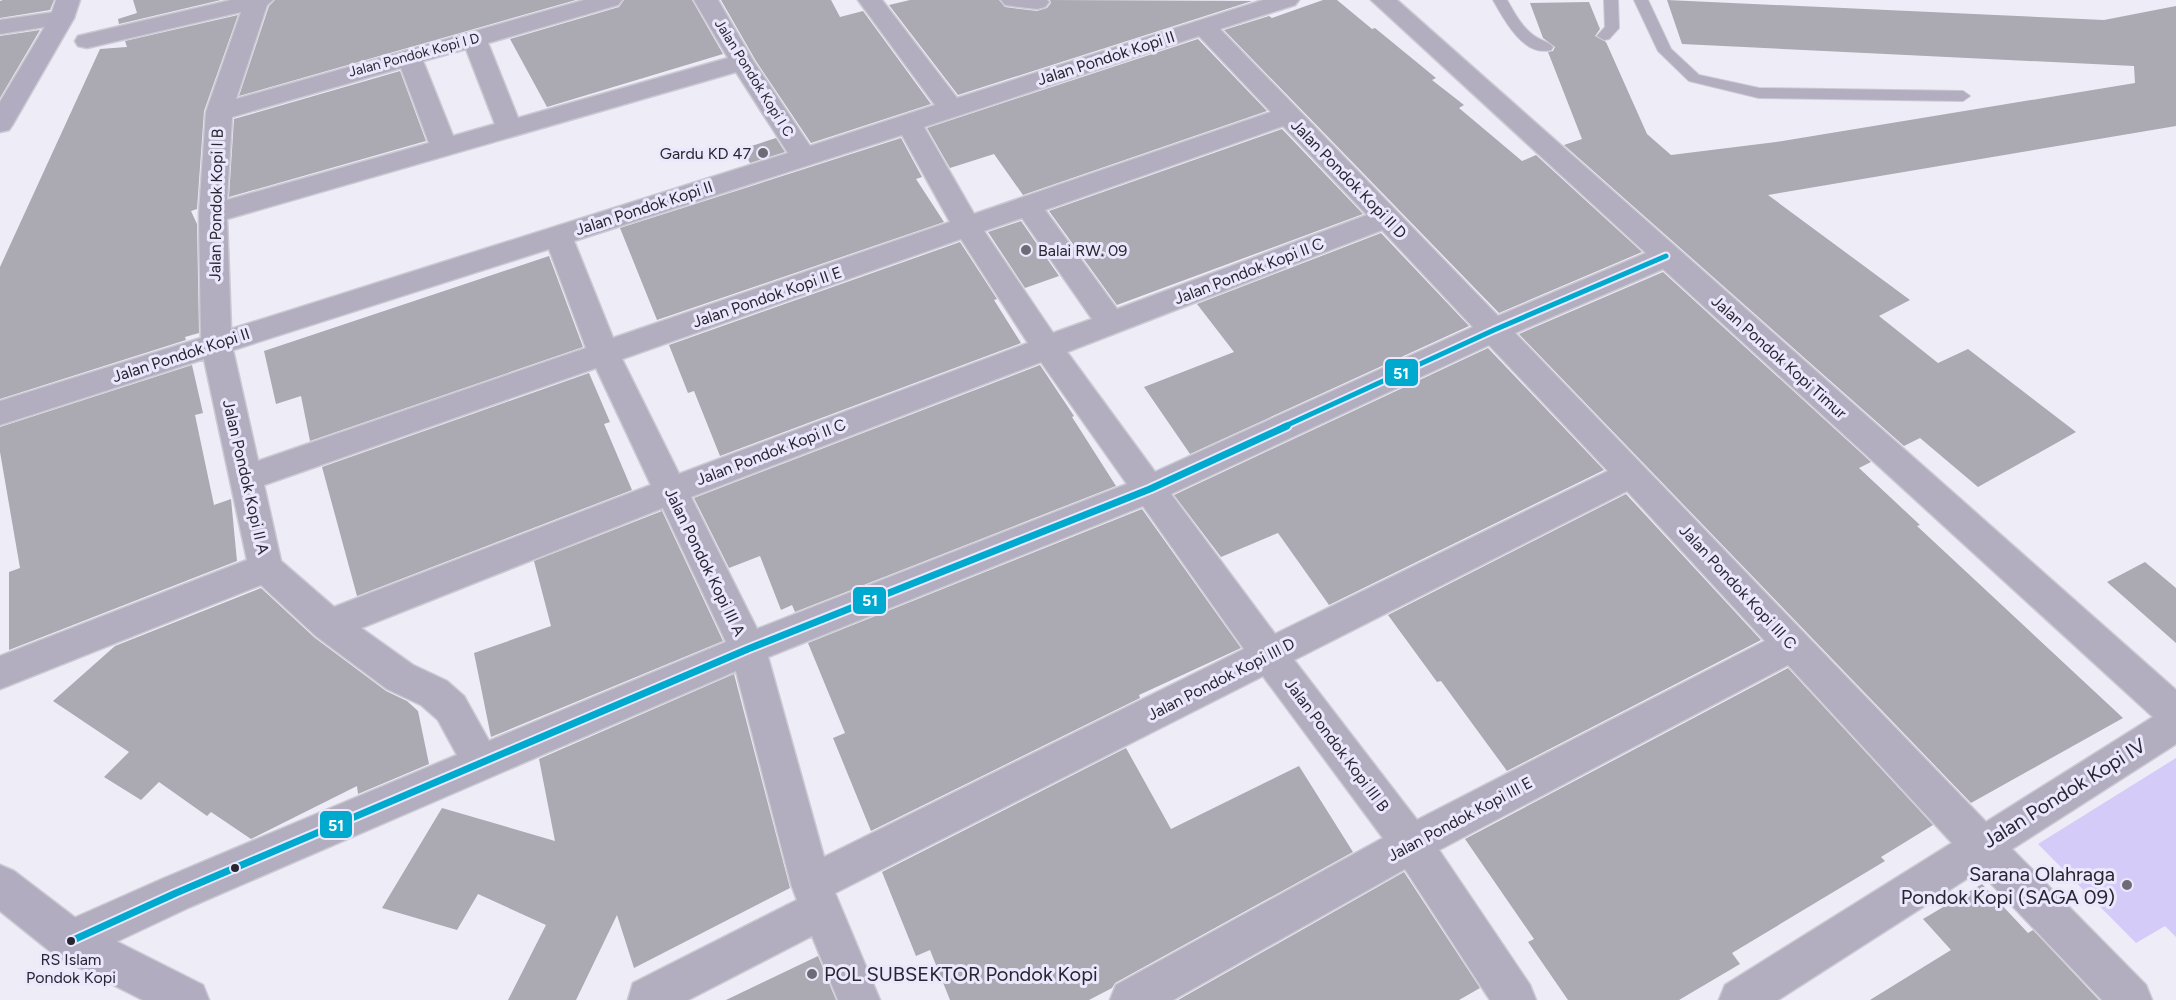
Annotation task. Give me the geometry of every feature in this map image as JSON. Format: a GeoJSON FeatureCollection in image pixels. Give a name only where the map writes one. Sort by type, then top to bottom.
{"type":"FeatureCollection","features":[{"type":"Feature","properties":{"kind":"main road"},"geometry":{"type":"LineString","coordinates":[[0,124],[65,9]]}},
{"type":"Feature","properties":{"kind":"main road"},"geometry":{"type":"LineString","coordinates":[[0,885],[71,941],[188,1000]]}},
{"type":"Feature","properties":{"kind":"street","name":"Jalan Pondok Kopi I D"},"geometry":{"type":"LineString","coordinates":[[219,112],[610,0]]}},
{"type":"Feature","properties":{"kind":"street","name":"Jalan Pondok Kopi I C"},"geometry":{"type":"LineString","coordinates":[[706,0],[742,62],[803,155]]}},
{"type":"Feature","properties":{"kind":"street"},"geometry":{"type":"LineString","coordinates":[[870,0],[951,108]]}},
{"type":"Feature","properties":{"kind":"street"},"geometry":{"type":"LineString","coordinates":[[1012,0],[1037,2]]}},
{"type":"Feature","properties":{"kind":"street","name":"Jalan Pondok Kopi II"},"geometry":{"type":"LineString","coordinates":[[0,413],[558,236],[803,155],[909,124],[951,108],[1287,0]]}},
{"type":"Feature","properties":{"kind":"street","name":"Jalan Pondok Kopi Timur"},"geometry":{"type":"LineString","coordinates":[[1383,0],[2176,714]]}},
{"type":"Feature","properties":{"kind":"street"},"geometry":{"type":"LineString","coordinates":[[87,41],[259,1]]}},
{"type":"Feature","properties":{"kind":"street","name":"Jalan Pondok Kopi I B"},"geometry":{"type":"LineString","coordinates":[[216,344],[213,214],[219,112],[259,1]]}},
{"type":"Feature","properties":{"kind":"street"},"geometry":{"type":"LineString","coordinates":[[0,27],[65,9]]}},
{"type":"Feature","properties":{"kind":"street","name":"Jalan Pondok Kopi II D"},"geometry":{"type":"LineString","coordinates":[[1204,27],[1494,330]]}},
{"type":"Feature","properties":{"kind":"street"},"geometry":{"type":"LineString","coordinates":[[474,39],[510,129]]}},
{"type":"Feature","properties":{"kind":"street"},"geometry":{"type":"LineString","coordinates":[[409,56],[444,147]]}},
{"type":"Feature","properties":{"kind":"street"},"geometry":{"type":"LineString","coordinates":[[213,214],[742,62]]}},
{"type":"Feature","properties":{"kind":"street","name":"Jalan Pondok Kopi II E"},"geometry":{"type":"LineString","coordinates":[[246,478],[1288,115]]}},
{"type":"Feature","properties":{"kind":"street"},"geometry":{"type":"LineString","coordinates":[[909,124],[966,227],[1047,348]]}},
{"type":"Feature","properties":{"kind":"street"},"geometry":{"type":"LineString","coordinates":[[1028,206],[1111,324]]}},
{"type":"Feature","properties":{"kind":"street","name":"Jalan Pondok Kopi II C"},"geometry":{"type":"LineString","coordinates":[[328,625],[670,491],[1387,218]]}},
{"type":"Feature","properties":{"kind":"street","name":"Jalan Pondok Kopi III A"},"geometry":{"type":"LineString","coordinates":[[558,236],[604,354],[748,650],[816,897],[859,1000]]}},
{"type":"Feature","properties":{"kind":"street"},"geometry":{"type":"LineString","coordinates":[[71,941],[176,893],[748,650],[1150,489],[1494,330],[1666,256]]}},
{"type":"Feature","properties":{"kind":"street","name":"Jalan Pondok Kopi III C"},"geometry":{"type":"LineString","coordinates":[[1494,330],[1981,845],[2131,1000]]}},
{"type":"Feature","properties":{"kind":"street","name":"Jalan Pondok Kopi II A"},"geometry":{"type":"LineString","coordinates":[[216,344],[266,568],[328,625],[400,677],[434,693],[452,708],[480,763]]}},
{"type":"Feature","properties":{"kind":"street","name":"Jalan Pondok Kopi III B"},"geometry":{"type":"LineString","coordinates":[[1047,348],[1269,655],[1411,844],[1515,1000]]}},
{"type":"Feature","properties":{"kind":"street","name":"Jalan Pondok Kopi III D"},"geometry":{"type":"LineString","coordinates":[[648,998],[751,944],[816,897],[1269,655],[1631,474]]}},
{"type":"Feature","properties":{"kind":"street"},"geometry":{"type":"LineString","coordinates":[[0,673],[266,568]]}},
{"type":"Feature","properties":{"kind":"street","name":"Jalan Pondok Kopi III E"},"geometry":{"type":"LineString","coordinates":[[1131,1000],[1411,844],[1792,645]]}},
{"type":"Feature","properties":{"kind":"street","name":"Jalan Pondok Kopi IV"},"geometry":{"type":"LineString","coordinates":[[1740,1000],[2176,723]]}},
{"type":"Feature","properties":{"kind":"lane"},"geometry":{"type":"LineString","coordinates":[[1500,0],[1521,33],[1537,45],[1546,47]]}},
{"type":"Feature","properties":{"kind":"lane"},"geometry":{"type":"LineString","coordinates":[[1604,36],[1612,28],[1611,0]]}},
{"type":"Feature","properties":{"kind":"lane"},"geometry":{"type":"LineString","coordinates":[[1641,0],[1665,51],[1694,78],[1759,93],[1963,96]]}},
{"type":"Feature","properties":{"kind":"shaded area","name":"Sarana Olahraga Pondok Kopi (SAGA 09)"},"geometry":{"type":"Polygon","coordinates":[[[2176,758],[2176,937],[2165,926],[2136,943],[2038,844],[2176,758]]]}},
{"type":"Feature","properties":{"kind":"building"},"geometry":{"type":"Polygon","coordinates":[[[54,0],[50,10],[0,18],[0,1],[54,0]]]}},
{"type":"Feature","properties":{"kind":"building"},"geometry":{"type":"Polygon","coordinates":[[[133,0],[221,0],[119,24],[118,19],[137,13],[133,0]]]}},
{"type":"Feature","properties":{"kind":"building"},"geometry":{"type":"Polygon","coordinates":[[[275,0],[576,0],[239,96],[269,6],[275,0]]]}},
{"type":"Feature","properties":{"kind":"building"},"geometry":{"type":"Polygon","coordinates":[[[624,0],[692,0],[723,54],[547,107],[510,39],[619,7],[624,0]]]}},
{"type":"Feature","properties":{"kind":"building"},"geometry":{"type":"Polygon","coordinates":[[[721,0],[831,0],[840,17],[863,11],[931,104],[811,143],[756,61],[721,0]]]}},
{"type":"Feature","properties":{"kind":"building"},"geometry":{"type":"Polygon","coordinates":[[[910,0],[999,0],[1005,7],[1037,11],[1047,8],[1051,3],[1050,0],[1252,1],[958,95],[889,5],[910,0]]]}},
{"type":"Feature","properties":{"kind":"building"},"geometry":{"type":"Polygon","coordinates":[[[1323,0],[1337,0],[1372,29],[1375,28],[1436,78],[1432,80],[1464,105],[1459,108],[1522,161],[1536,155],[1642,252],[1499,313],[1224,30],[1269,16],[1272,18],[1323,0]]]}},
{"type":"Feature","properties":{"kind":"building"},"geometry":{"type":"Polygon","coordinates":[[[1667,0],[2104,20],[2176,6],[2176,126],[1768,195],[1910,300],[1879,316],[1938,363],[1968,349],[2076,432],[1978,487],[1920,438],[1904,446],[1564,145],[1582,139],[1548,52],[1553,51],[1555,47],[1543,38],[1530,3],[1589,2],[1600,29],[1595,36],[1606,42],[1647,134],[1671,155],[1776,142],[2135,83],[2134,66],[1682,44],[1667,0]]]}},
{"type":"Feature","properties":{"kind":"building"},"geometry":{"type":"Polygon","coordinates":[[[238,15],[204,111],[197,209],[191,211],[197,224],[199,333],[185,337],[186,340],[0,399],[0,267],[100,49],[127,47],[125,41],[238,15]]]}},
{"type":"Feature","properties":{"kind":"building"},"geometry":{"type":"Polygon","coordinates":[[[40,30],[0,98],[0,36],[40,30]]]}},
{"type":"Feature","properties":{"kind":"building"},"geometry":{"type":"Polygon","coordinates":[[[1198,39],[1267,111],[1023,195],[994,154],[950,168],[927,128],[1198,39]]]}},
{"type":"Feature","properties":{"kind":"building"},"geometry":{"type":"Polygon","coordinates":[[[400,71],[426,141],[229,197],[234,119],[400,71]]]}},
{"type":"Feature","properties":{"kind":"building"},"geometry":{"type":"Polygon","coordinates":[[[1282,129],[1363,214],[1117,305],[1049,211],[1282,129]]]}},
{"type":"Feature","properties":{"kind":"building","name":"Gardu KD 47"},"geometry":{"type":"Polygon","coordinates":[[[776,138],[785,152],[750,163],[742,149],[776,138]]]}},
{"type":"Feature","properties":{"kind":"building"},"geometry":{"type":"Polygon","coordinates":[[[901,138],[922,177],[916,179],[944,222],[657,320],[620,228],[901,138]]]}},
{"type":"Feature","properties":{"kind":"building","name":"Balai RW. 09"},"geometry":{"type":"Polygon","coordinates":[[[1021,221],[1059,276],[1025,288],[988,232],[1021,221]]]}},
{"type":"Feature","properties":{"kind":"building"},"geometry":{"type":"Polygon","coordinates":[[[1381,233],[1469,326],[1190,454],[1144,387],[1234,352],[1197,304],[1381,233]]]}},
{"type":"Feature","properties":{"kind":"building"},"geometry":{"type":"Polygon","coordinates":[[[960,242],[997,299],[994,300],[1021,343],[720,456],[694,391],[688,393],[669,345],[960,242]]]}},
{"type":"Feature","properties":{"kind":"building"},"geometry":{"type":"Polygon","coordinates":[[[549,256],[583,347],[310,441],[301,396],[276,404],[264,351],[549,256]]]}},
{"type":"Feature","properties":{"kind":"building"},"geometry":{"type":"Polygon","coordinates":[[[1663,272],[1871,462],[1859,468],[1920,525],[1917,526],[2123,718],[1971,803],[1519,334],[1663,272]]]}},
{"type":"Feature","properties":{"kind":"building"},"geometry":{"type":"Polygon","coordinates":[[[1488,348],[1604,470],[1329,605],[1278,533],[1221,557],[1174,495],[1488,348]]]}},
{"type":"Feature","properties":{"kind":"building"},"geometry":{"type":"Polygon","coordinates":[[[192,365],[203,413],[195,415],[214,505],[231,499],[237,561],[9,650],[9,572],[20,568],[0,452],[0,427],[192,365]]]}},
{"type":"Feature","properties":{"kind":"building"},"geometry":{"type":"Polygon","coordinates":[[[1040,365],[1116,486],[795,612],[792,605],[781,610],[760,556],[729,568],[694,498],[1040,365]]]}},
{"type":"Feature","properties":{"kind":"building"},"geometry":{"type":"Polygon","coordinates":[[[589,373],[610,422],[604,424],[632,490],[357,596],[322,467],[589,373]]]}},
{"type":"Feature","properties":{"kind":"building"},"geometry":{"type":"Polygon","coordinates":[[[1626,494],[1761,640],[1507,771],[1441,681],[1437,682],[1388,615],[1626,494]]]}},
{"type":"Feature","properties":{"kind":"building"},"geometry":{"type":"Polygon","coordinates":[[[1142,509],[1241,648],[1139,695],[1140,698],[871,831],[833,738],[845,733],[808,643],[1142,509]]]}},
{"type":"Feature","properties":{"kind":"building"},"geometry":{"type":"Polygon","coordinates":[[[662,511],[723,641],[491,737],[474,653],[551,626],[534,561],[662,511]]]}},
{"type":"Feature","properties":{"kind":"building"},"geometry":{"type":"Polygon","coordinates":[[[2145,562],[2176,588],[2176,643],[2107,582],[2145,562]]]}},
{"type":"Feature","properties":{"kind":"building"},"geometry":{"type":"Polygon","coordinates":[[[261,588],[315,638],[386,691],[407,701],[418,711],[429,764],[358,794],[357,786],[251,839],[211,812],[207,816],[159,782],[141,800],[104,777],[129,752],[53,701],[115,646],[261,588]]]}},
{"type":"Feature","properties":{"kind":"building"},"geometry":{"type":"Polygon","coordinates":[[[1788,668],[1933,825],[1881,857],[1885,861],[1732,953],[1740,964],[1679,1000],[1568,1000],[1528,942],[1534,939],[1465,839],[1788,668]]]}},
{"type":"Feature","properties":{"kind":"building"},"geometry":{"type":"Polygon","coordinates":[[[734,674],[790,888],[634,968],[617,915],[576,1000],[508,1000],[546,925],[478,894],[457,930],[382,908],[442,808],[555,841],[539,759],[734,674]]]}},
{"type":"Feature","properties":{"kind":"building"},"geometry":{"type":"Polygon","coordinates":[[[1126,748],[1171,829],[1299,766],[1353,852],[1115,983],[1112,988],[1089,1000],[950,1000],[930,950],[916,956],[882,872],[1126,748]]]}},
{"type":"Feature","properties":{"kind":"building"},"geometry":{"type":"Polygon","coordinates":[[[1404,872],[1480,988],[1459,1000],[1178,1000],[1404,872]]]}},
{"type":"Feature","properties":{"kind":"building"},"geometry":{"type":"Polygon","coordinates":[[[1982,884],[2028,933],[2033,930],[2099,1000],[1870,1000],[1951,950],[1923,919],[1982,884]]]}},
{"type":"Feature","properties":{"kind":"building","name":"POL SUBSEKTOR Pondok Kopi"},"geometry":{"type":"Polygon","coordinates":[[[818,956],[836,1000],[726,1000],[818,956]]]}},
{"type":"Feature","properties":{"kind":"transit line","name":"51"},"geometry":{"type":"LineString","coordinates":[[71,941],[176,893],[748,649],[1150,489],[1494,330],[1666,256]]}},
{"type":"Feature","properties":{"kind":"place","name":"Gardu KD 47"},"geometry":{"type":"Point","coordinates":[763,153]}},
{"type":"Feature","properties":{"kind":"place","name":"Balai RW. 09"},"geometry":{"type":"Point","coordinates":[1026,250]}},
{"type":"Feature","properties":{"kind":"place","name":"Sarana Olahraga Pondok Kopi (SAGA 09)"},"geometry":{"type":"Point","coordinates":[2127,885]}},
{"type":"Feature","properties":{"kind":"place","name":"RS Islam Pondok Kopi"},"geometry":{"type":"Point","coordinates":[71,941]}},
{"type":"Feature","properties":{"kind":"place","name":"POL SUBSEKTOR Pondok Kopi"},"geometry":{"type":"Point","coordinates":[812,974]}}]}
